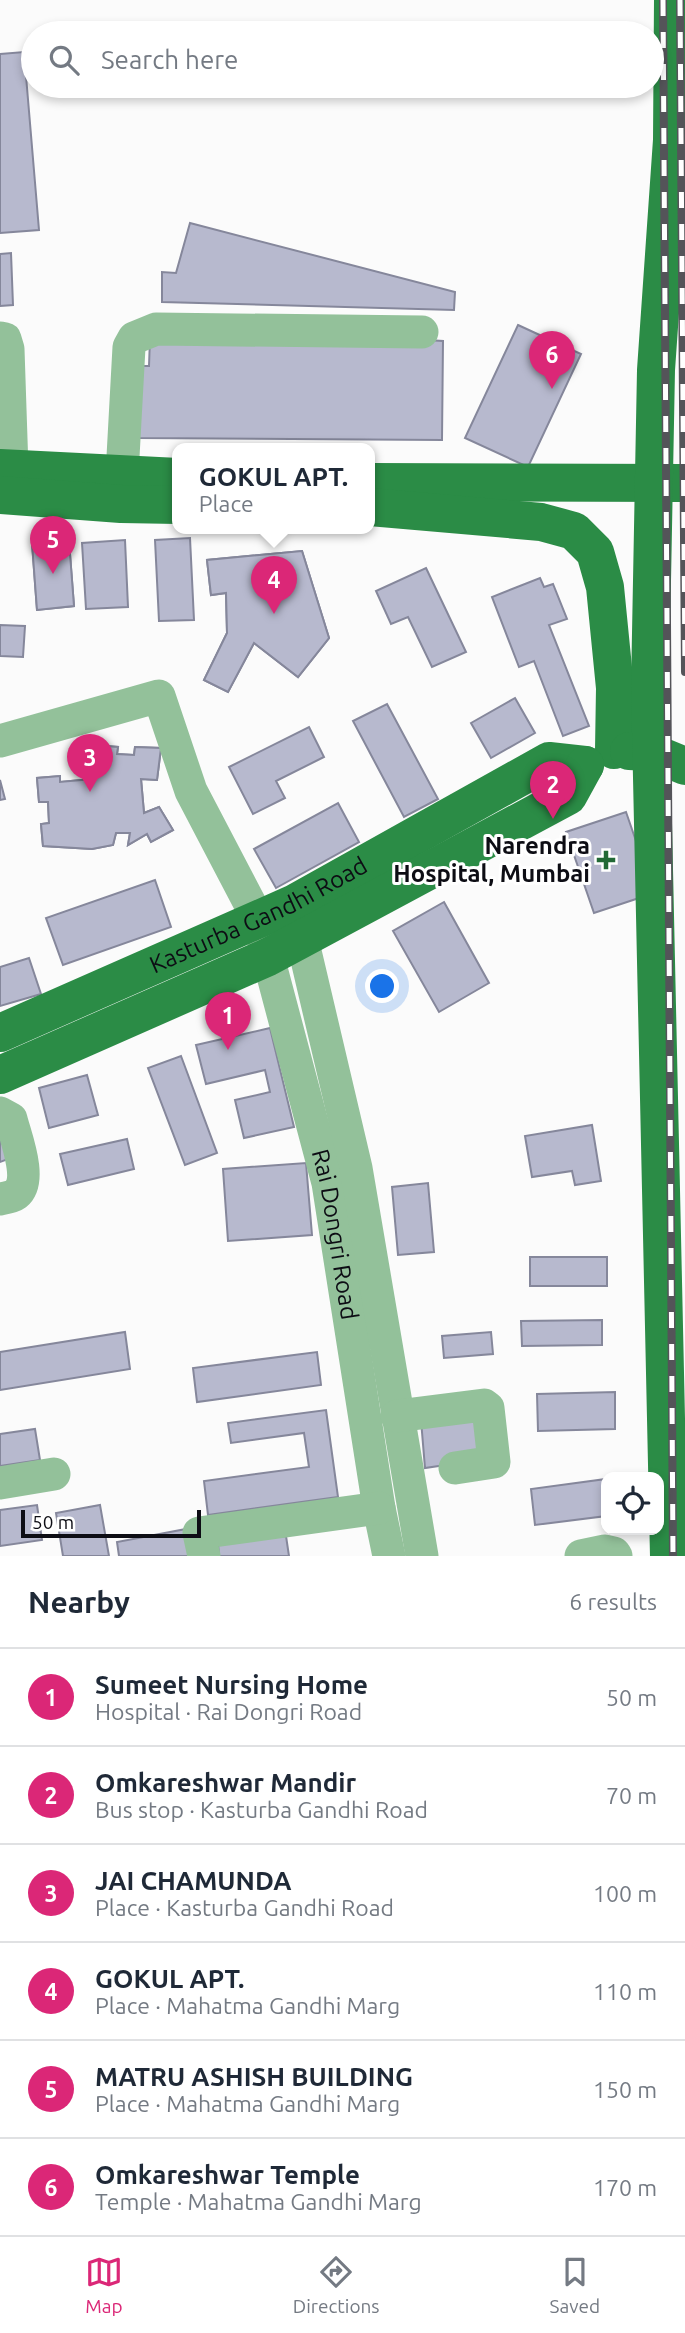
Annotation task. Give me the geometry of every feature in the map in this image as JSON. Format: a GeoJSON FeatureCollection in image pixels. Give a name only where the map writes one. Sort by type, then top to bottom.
{"type":"FeatureCollection","features":[{"type":"Feature","properties":{"kind":"main road"},"geometry":{"type":"LineString","coordinates":[[669,1556],[650,723],[670,483],[656,370],[679,70],[677,5]]}},
{"type":"Feature","properties":{"kind":"main road"},"geometry":{"type":"LineString","coordinates":[[4,477],[172,477]]}},
{"type":"Feature","properties":{"kind":"main road"},"geometry":{"type":"LineString","coordinates":[[4,477],[121,504],[172,505]]}},
{"type":"Feature","properties":{"kind":"main road"},"geometry":{"type":"LineString","coordinates":[[375,482],[670,483]]}},
{"type":"Feature","properties":{"kind":"main road"},"geometry":{"type":"LineString","coordinates":[[375,507],[541,522],[574,531],[595,552],[650,723]]}},
{"type":"Feature","properties":{"kind":"main road"},"geometry":{"type":"LineString","coordinates":[[599,758],[650,723]]}},
{"type":"Feature","properties":{"kind":"main road","name":"Kasturba Gandhi Road"},"geometry":{"type":"LineString","coordinates":[[0,1033],[258,919],[299,921],[549,761],[599,758],[650,723]]}},
{"type":"Feature","properties":{"kind":"main road"},"geometry":{"type":"LineString","coordinates":[[0,1075],[268,957],[299,921]]}},
{"type":"Feature","properties":{"kind":"street"},"geometry":{"type":"LineString","coordinates":[[122,475],[129,347],[134,338],[156,329],[422,332]]}},
{"type":"Feature","properties":{"kind":"street"},"geometry":{"type":"LineString","coordinates":[[0,338],[5,339],[8,349],[4,477]]}},
{"type":"Feature","properties":{"kind":"street","name":"Rai Dongri Road"},"geometry":{"type":"LineString","coordinates":[[0,741],[159,696],[191,791],[258,919],[368,1337],[376,1493],[389,1556]]}},
{"type":"Feature","properties":{"kind":"street"},"geometry":{"type":"LineString","coordinates":[[299,921],[356,1168],[368,1337],[397,1416],[422,1556]]}},
{"type":"Feature","properties":{"kind":"street"},"geometry":{"type":"LineString","coordinates":[[0,1114],[11,1119],[23,1167],[23,1179],[15,1195],[0,1199]]}},
{"type":"Feature","properties":{"kind":"street"},"geometry":{"type":"LineString","coordinates":[[397,1416],[484,1405],[488,1408],[494,1462],[455,1468]]}},
{"type":"Feature","properties":{"kind":"street"},"geometry":{"type":"LineString","coordinates":[[0,1483],[54,1474]]}},
{"type":"Feature","properties":{"kind":"street"},"geometry":{"type":"LineString","coordinates":[[204,1556],[199,1533],[376,1493],[407,1474]]}},
{"type":"Feature","properties":{"kind":"street"},"geometry":{"type":"LineString","coordinates":[[581,1556],[604,1551],[616,1556]]}},
{"type":"Feature","properties":{"kind":"building"},"geometry":{"type":"Polygon","coordinates":[[[21,52],[21,98],[28,98],[39,230],[0,233],[0,54],[21,52]]]}},
{"type":"Feature","properties":{"kind":"building"},"geometry":{"type":"Polygon","coordinates":[[[190,223],[455,292],[454,310],[162,302],[162,272],[176,273],[190,223]]]}},
{"type":"Feature","properties":{"kind":"building"},"geometry":{"type":"Polygon","coordinates":[[[11,253],[13,305],[0,306],[0,254],[11,253]]]}},
{"type":"Feature","properties":{"kind":"building"},"geometry":{"type":"Polygon","coordinates":[[[518,325],[581,354],[528,467],[465,438],[518,325]]]}},
{"type":"Feature","properties":{"kind":"building"},"geometry":{"type":"Polygon","coordinates":[[[307,333],[443,341],[442,440],[137,438],[137,366],[149,366],[150,338],[307,333]]]}},
{"type":"Feature","properties":{"kind":"building"},"geometry":{"type":"Polygon","coordinates":[[[190,538],[194,620],[159,621],[155,540],[190,538]]]}},
{"type":"Feature","properties":{"kind":"building"},"geometry":{"type":"Polygon","coordinates":[[[125,540],[128,607],[86,609],[82,543],[125,540]]]}},
{"type":"Feature","properties":{"kind":"building"},"geometry":{"type":"Polygon","coordinates":[[[69,541],[74,606],[37,610],[32,543],[69,541]]]}},
{"type":"Feature","properties":{"kind":"building"},"geometry":{"type":"Polygon","coordinates":[[[69,541],[74,606],[37,610],[32,543],[69,541]]]}},
{"type":"Feature","properties":{"kind":"building"},"geometry":{"type":"Polygon","coordinates":[[[302,551],[329,638],[298,677],[254,643],[228,692],[204,680],[227,633],[226,593],[211,595],[207,560],[302,551]]]}},
{"type":"Feature","properties":{"kind":"building"},"geometry":{"type":"Polygon","coordinates":[[[302,551],[329,638],[298,677],[254,643],[228,692],[204,680],[227,633],[226,593],[211,595],[207,560],[302,551]]]}},
{"type":"Feature","properties":{"kind":"building"},"geometry":{"type":"Polygon","coordinates":[[[426,568],[466,652],[432,667],[408,617],[391,624],[376,591],[426,568]]]}},
{"type":"Feature","properties":{"kind":"building"},"geometry":{"type":"Polygon","coordinates":[[[540,578],[544,587],[553,584],[567,619],[549,625],[589,726],[563,736],[534,661],[519,667],[492,597],[540,578]]]}},
{"type":"Feature","properties":{"kind":"building"},"geometry":{"type":"Polygon","coordinates":[[[0,625],[25,626],[23,657],[0,656],[0,625]]]}},
{"type":"Feature","properties":{"kind":"building"},"geometry":{"type":"Polygon","coordinates":[[[515,698],[535,733],[491,758],[471,723],[515,698]]]}},
{"type":"Feature","properties":{"kind":"building"},"geometry":{"type":"Polygon","coordinates":[[[387,704],[438,799],[404,817],[353,721],[387,704]]]}},
{"type":"Feature","properties":{"kind":"building"},"geometry":{"type":"Polygon","coordinates":[[[309,727],[324,757],[276,781],[285,798],[253,814],[229,767],[309,727]]]}},
{"type":"Feature","properties":{"kind":"building"},"geometry":{"type":"Polygon","coordinates":[[[93,745],[118,747],[117,754],[134,755],[135,747],[161,748],[157,780],[141,779],[144,813],[159,807],[173,830],[151,842],[147,834],[128,845],[130,833],[116,833],[113,845],[92,849],[43,846],[41,824],[49,823],[48,802],[39,802],[37,778],[60,776],[60,782],[92,779],[93,745]]]}},
{"type":"Feature","properties":{"kind":"building"},"geometry":{"type":"Polygon","coordinates":[[[93,745],[118,747],[117,754],[134,755],[135,747],[161,748],[157,780],[141,779],[144,813],[159,807],[173,830],[151,842],[147,834],[128,845],[130,833],[116,833],[113,845],[92,849],[43,846],[41,824],[49,823],[48,802],[39,802],[37,778],[60,776],[60,782],[92,779],[93,745]]]}},
{"type":"Feature","properties":{"kind":"building"},"geometry":{"type":"Polygon","coordinates":[[[0,780],[5,799],[0,800],[0,780]]]}},
{"type":"Feature","properties":{"kind":"building"},"geometry":{"type":"Polygon","coordinates":[[[338,803],[359,842],[276,888],[254,849],[338,803]]]}},
{"type":"Feature","properties":{"kind":"building"},"geometry":{"type":"Polygon","coordinates":[[[626,812],[654,893],[594,913],[566,832],[626,812]]]}},
{"type":"Feature","properties":{"kind":"building"},"geometry":{"type":"Polygon","coordinates":[[[155,880],[171,927],[63,965],[46,918],[155,880]]]}},
{"type":"Feature","properties":{"kind":"building"},"geometry":{"type":"Polygon","coordinates":[[[444,902],[489,983],[439,1012],[393,931],[444,902]]]}},
{"type":"Feature","properties":{"kind":"building"},"geometry":{"type":"Polygon","coordinates":[[[29,958],[41,994],[0,1006],[0,967],[29,958]]]}},
{"type":"Feature","properties":{"kind":"building"},"geometry":{"type":"Polygon","coordinates":[[[270,1028],[294,1127],[244,1138],[235,1100],[270,1092],[265,1070],[206,1084],[196,1045],[270,1028]]]}},
{"type":"Feature","properties":{"kind":"building"},"geometry":{"type":"Polygon","coordinates":[[[181,1056],[217,1153],[185,1165],[148,1068],[181,1056]]]}},
{"type":"Feature","properties":{"kind":"building"},"geometry":{"type":"Polygon","coordinates":[[[87,1075],[98,1115],[49,1128],[39,1088],[87,1075]]]}},
{"type":"Feature","properties":{"kind":"building"},"geometry":{"type":"Polygon","coordinates":[[[592,1125],[601,1181],[575,1185],[572,1171],[532,1177],[525,1136],[592,1125]]]}},
{"type":"Feature","properties":{"kind":"building"},"geometry":{"type":"Polygon","coordinates":[[[0,1130],[11,1158],[0,1162],[0,1130]]]}},
{"type":"Feature","properties":{"kind":"building"},"geometry":{"type":"Polygon","coordinates":[[[127,1139],[134,1169],[68,1185],[60,1154],[127,1139]]]}},
{"type":"Feature","properties":{"kind":"building"},"geometry":{"type":"Polygon","coordinates":[[[306,1163],[312,1235],[228,1241],[223,1169],[306,1163]]]}},
{"type":"Feature","properties":{"kind":"building"},"geometry":{"type":"Polygon","coordinates":[[[428,1183],[434,1252],[398,1255],[392,1187],[428,1183]]]}},
{"type":"Feature","properties":{"kind":"building"},"geometry":{"type":"Polygon","coordinates":[[[530,1257],[607,1257],[607,1286],[530,1286],[530,1257]]]}},
{"type":"Feature","properties":{"kind":"building"},"geometry":{"type":"Polygon","coordinates":[[[602,1320],[602,1345],[522,1346],[521,1321],[602,1320]]]}},
{"type":"Feature","properties":{"kind":"building"},"geometry":{"type":"Polygon","coordinates":[[[125,1332],[130,1369],[0,1390],[0,1352],[125,1332]]]}},
{"type":"Feature","properties":{"kind":"building"},"geometry":{"type":"Polygon","coordinates":[[[491,1332],[493,1354],[444,1358],[442,1336],[491,1332]]]}},
{"type":"Feature","properties":{"kind":"building"},"geometry":{"type":"Polygon","coordinates":[[[317,1352],[321,1385],[197,1402],[193,1368],[317,1352]]]}},
{"type":"Feature","properties":{"kind":"building"},"geometry":{"type":"Polygon","coordinates":[[[615,1392],[615,1429],[538,1431],[537,1394],[615,1392]]]}},
{"type":"Feature","properties":{"kind":"building"},"geometry":{"type":"Polygon","coordinates":[[[482,1409],[486,1459],[425,1468],[421,1420],[482,1409]]]}},
{"type":"Feature","properties":{"kind":"building"},"geometry":{"type":"Polygon","coordinates":[[[326,1410],[338,1497],[208,1515],[204,1481],[309,1467],[304,1433],[231,1443],[228,1423],[326,1410]]]}},
{"type":"Feature","properties":{"kind":"building"},"geometry":{"type":"Polygon","coordinates":[[[35,1429],[40,1460],[0,1466],[0,1434],[35,1429]]]}},
{"type":"Feature","properties":{"kind":"building"},"geometry":{"type":"Polygon","coordinates":[[[601,1480],[601,1517],[535,1525],[531,1489],[601,1480]]]}},
{"type":"Feature","properties":{"kind":"building"},"geometry":{"type":"Polygon","coordinates":[[[37,1505],[42,1540],[0,1546],[0,1510],[37,1505]]]}},
{"type":"Feature","properties":{"kind":"building"},"geometry":{"type":"Polygon","coordinates":[[[100,1505],[109,1556],[63,1556],[56,1513],[100,1505]]]}},
{"type":"Feature","properties":{"kind":"building"},"geometry":{"type":"Polygon","coordinates":[[[186,1529],[191,1556],[119,1556],[117,1542],[186,1529]]]}},
{"type":"Feature","properties":{"kind":"building"},"geometry":{"type":"Polygon","coordinates":[[[286,1536],[289,1556],[219,1556],[218,1543],[286,1536]]]}},
{"type":"Feature","properties":{"kind":"railway"},"geometry":{"type":"LineString","coordinates":[[663,0],[663,21]]}},
{"type":"Feature","properties":{"kind":"railway"},"geometry":{"type":"LineString","coordinates":[[680,0],[685,672]]}},
{"type":"Feature","properties":{"kind":"railway"},"geometry":{"type":"LineString","coordinates":[[664,98],[673,1556]]}},
{"type":"Feature","properties":{"kind":"place","name":"Omkareshwar Temple"},"geometry":{"type":"Point","coordinates":[552,389]}},
{"type":"Feature","properties":{"kind":"place","name":"MATRU ASHISH BUILDING"},"geometry":{"type":"Point","coordinates":[53,574]}},
{"type":"Feature","properties":{"kind":"place","name":"GOKUL APT."},"geometry":{"type":"Point","coordinates":[274,614]}},
{"type":"Feature","properties":{"kind":"place","name":"JAI CHAMUNDA"},"geometry":{"type":"Point","coordinates":[90,792]}},
{"type":"Feature","properties":{"kind":"place","name":"Omkareshwar Mandir"},"geometry":{"type":"Point","coordinates":[553,819]}},
{"type":"Feature","properties":{"kind":"place","name":"Narendra Hospital, Mumbai"},"geometry":{"type":"Point","coordinates":[606,860]}},
{"type":"Feature","properties":{"kind":"place","name":"Sumeet Nursing Home"},"geometry":{"type":"Point","coordinates":[228,1050]}}]}
